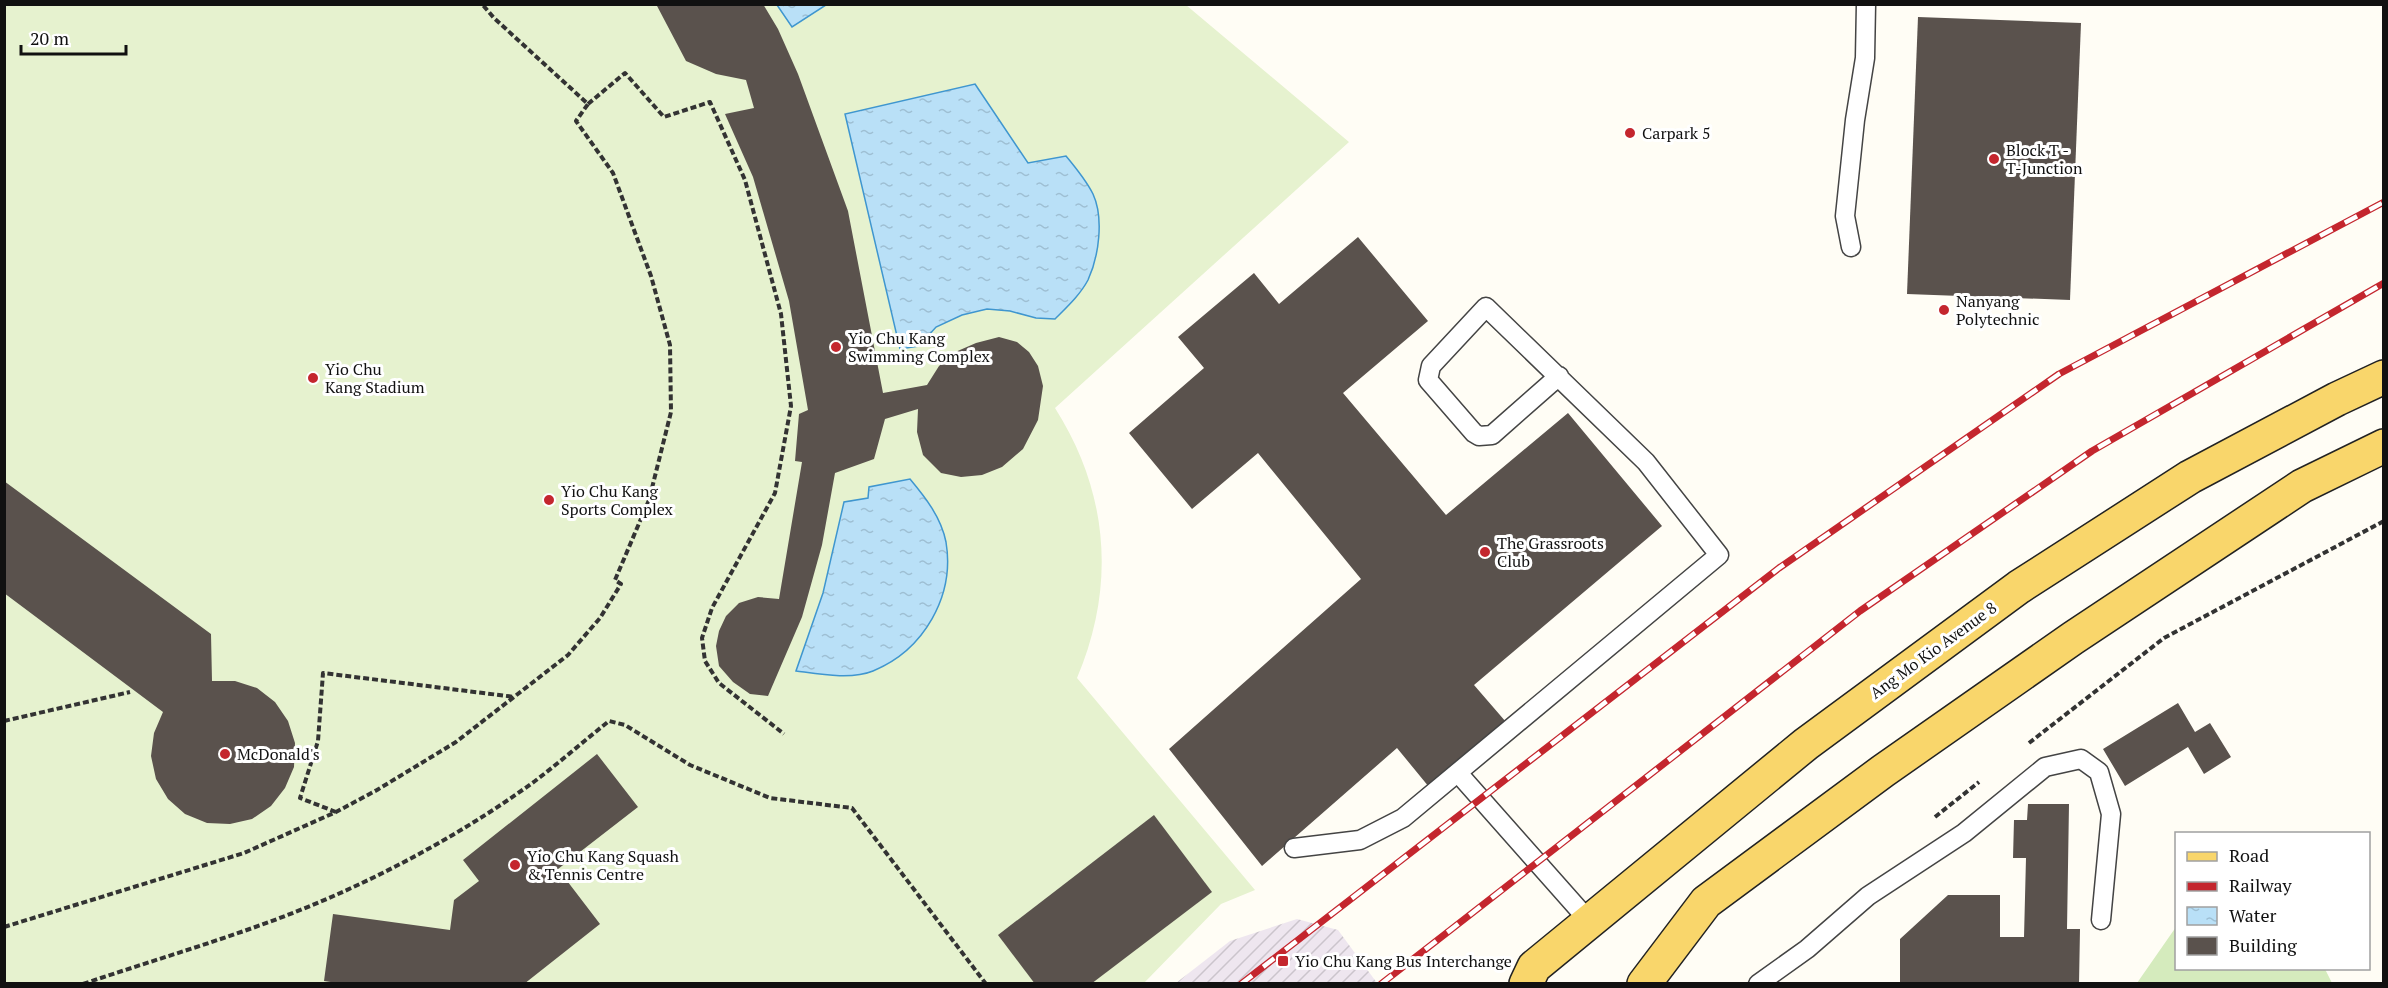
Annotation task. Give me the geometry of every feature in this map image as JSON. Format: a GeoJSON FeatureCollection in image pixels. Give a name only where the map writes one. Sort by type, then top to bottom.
{"type":"FeatureCollection","features":[{"type":"Feature","properties":{"kind":"main road","name":"Ang Mo Kio Avenue 8"},"geometry":{"type":"LineString","coordinates":[[1526,984],[1534,967],[1806,744],[2019,587],[2190,477],[2384,376]]}},
{"type":"Feature","properties":{"kind":"main road"},"geometry":{"type":"LineString","coordinates":[[1644,984],[1706,902],[1883,771],[2073,638],[2302,486],[2384,446]]}},
{"type":"Feature","properties":{"kind":"lane"},"geometry":{"type":"LineString","coordinates":[[1851,247],[1845,216],[1854,120],[1864,58],[1866,4]]}},
{"type":"Feature","properties":{"kind":"lane"},"geometry":{"type":"LineString","coordinates":[[1294,848],[1360,840],[1403,818],[1719,555],[1646,462],[1559,376],[1486,307],[1431,366],[1428,373],[1430,384],[1474,434],[1479,436],[1492,435],[1559,376]]}},
{"type":"Feature","properties":{"kind":"lane"},"geometry":{"type":"LineString","coordinates":[[1758,984],[1807,949],[1868,896],[1964,833],[2044,767],[2081,759],[2099,772],[2110,814],[2101,920]]}},
{"type":"Feature","properties":{"kind":"lane"},"geometry":{"type":"LineString","coordinates":[[1458,773],[1588,921]]}},
{"type":"Feature","properties":{"kind":"path"},"geometry":{"type":"LineString","coordinates":[[483,4],[494,18],[588,104]]}},
{"type":"Feature","properties":{"kind":"path"},"geometry":{"type":"LineString","coordinates":[[4,927],[244,853],[336,812],[456,742],[516,698],[568,655],[600,618],[621,584],[615,580],[649,500],[671,412],[670,345],[651,276],[614,173],[576,121],[588,104],[624,73],[664,117],[710,102],[745,180],[781,314],[791,406],[775,493],[712,608],[702,638],[705,661],[719,683],[784,734]]}},
{"type":"Feature","properties":{"kind":"path"},"geometry":{"type":"LineString","coordinates":[[2022,748],[2164,638],[2384,521]]}},
{"type":"Feature","properties":{"kind":"path"},"geometry":{"type":"LineString","coordinates":[[336,812],[300,798],[318,741],[323,672],[516,698]]}},
{"type":"Feature","properties":{"kind":"path"},"geometry":{"type":"LineString","coordinates":[[4,721],[130,692]]}},
{"type":"Feature","properties":{"kind":"path"},"geometry":{"type":"LineString","coordinates":[[83,984],[264,924],[330,897],[399,863],[467,826],[534,781],[609,721],[625,725],[690,765],[770,798],[852,808],[986,984]]}},
{"type":"Feature","properties":{"kind":"path"},"geometry":{"type":"LineString","coordinates":[[1928,822],[1984,778]]}},
{"type":"Feature","properties":{"kind":"shaded area","name":"Yio Chu Kang Bus Interchange"},"geometry":{"type":"Polygon","coordinates":[[[1297,919],[1338,930],[1377,983],[1176,983],[1230,941],[1297,919]]]}},
{"type":"Feature","properties":{"kind":"green space","name":"Yio Chu Kang Sports Complex"},"geometry":{"type":"Polygon","coordinates":[[[4,5],[1186,5],[1349,142],[1055,408],[1073,440],[1087,473],[1096,507],[1101,540],[1098,609],[1077,678],[1255,890],[1221,904],[1144,983],[5,983],[4,5]]]}},
{"type":"Feature","properties":{"kind":"green space"},"geometry":{"type":"Polygon","coordinates":[[[2175,928],[2175,970],[2326,970],[2332,983],[2137,983],[2175,928]]]}},
{"type":"Feature","properties":{"kind":"water"},"geometry":{"type":"Polygon","coordinates":[[[777,5],[826,5],[792,27],[777,5]]]}},
{"type":"Feature","properties":{"kind":"water"},"geometry":{"type":"Polygon","coordinates":[[[975,84],[1028,163],[1066,156],[1084,179],[1093,194],[1098,214],[1099,237],[1095,260],[1085,285],[1055,319],[987,309],[962,315],[936,327],[919,346],[900,349],[845,114],[975,84]]]}},
{"type":"Feature","properties":{"kind":"water"},"geometry":{"type":"Polygon","coordinates":[[[910,479],[927,500],[944,533],[946,542],[948,562],[946,582],[932,619],[907,650],[891,662],[873,671],[845,676],[796,671],[823,593],[844,502],[868,498],[869,487],[910,479]]]}},
{"type":"Feature","properties":{"kind":"building","name":"Yio Chu Kang Swimming Complex"},"geometry":{"type":"Polygon","coordinates":[[[656,4],[763,4],[778,29],[798,74],[848,211],[883,393],[927,385],[939,366],[953,353],[976,343],[999,337],[1017,342],[1029,352],[1038,366],[1043,386],[1038,420],[1023,449],[1002,467],[982,475],[961,477],[941,473],[923,455],[917,432],[918,409],[885,419],[874,459],[835,473],[822,545],[802,617],[768,696],[750,694],[733,682],[719,666],[716,646],[719,631],[726,616],[739,603],[758,597],[779,599],[802,462],[795,461],[799,414],[808,410],[789,301],[753,177],[725,114],[754,108],[746,80],[716,74],[686,61],[656,4]]]}},
{"type":"Feature","properties":{"kind":"building","name":"Block T - T-Junction"},"geometry":{"type":"Polygon","coordinates":[[[1918,17],[2081,23],[2070,300],[1907,294],[1918,17]]]}},
{"type":"Feature","properties":{"kind":"building","name":"The Grassroots Club"},"geometry":{"type":"Polygon","coordinates":[[[1358,237],[1428,321],[1343,393],[1446,515],[1568,413],[1662,526],[1474,685],[1506,722],[1429,787],[1397,748],[1262,866],[1169,749],[1361,579],[1258,453],[1192,509],[1129,433],[1204,368],[1178,337],[1254,273],[1279,304],[1358,237]]]}},
{"type":"Feature","properties":{"kind":"building"},"geometry":{"type":"Polygon","coordinates":[[[4,481],[211,634],[212,681],[235,681],[257,688],[275,702],[288,721],[295,743],[294,767],[285,788],[271,806],[252,819],[230,824],[207,823],[185,814],[168,799],[156,779],[151,756],[154,733],[163,712],[4,593],[4,481]]]}},
{"type":"Feature","properties":{"kind":"building"},"geometry":{"type":"Polygon","coordinates":[[[2178,703],[2195,732],[2210,723],[2231,757],[2204,774],[2188,747],[2125,786],[2103,749],[2178,703]]]}},
{"type":"Feature","properties":{"kind":"building","name":"Yio Chu Kang Squash & Tennis Centre"},"geometry":{"type":"Polygon","coordinates":[[[597,754],[638,807],[558,869],[600,924],[524,984],[344,984],[324,981],[333,914],[450,930],[454,900],[479,881],[463,860],[597,754]]]}},
{"type":"Feature","properties":{"kind":"building"},"geometry":{"type":"Polygon","coordinates":[[[2028,804],[2069,804],[2067,929],[2080,929],[2079,984],[1900,984],[1900,939],[1948,895],[2000,895],[2000,937],[2024,937],[2026,858],[2013,858],[2014,820],[2027,820],[2028,804]]]}},
{"type":"Feature","properties":{"kind":"building"},"geometry":{"type":"Polygon","coordinates":[[[1154,815],[1212,892],[1091,984],[1035,984],[998,935],[1154,815]]]}},
{"type":"Feature","properties":{"kind":"railway"},"geometry":{"type":"LineString","coordinates":[[1241,984],[1779,568],[2059,374],[2384,202]]}},
{"type":"Feature","properties":{"kind":"railway"},"geometry":{"type":"LineString","coordinates":[[1381,984],[1860,611],[2092,451],[2384,283]]}},
{"type":"Feature","properties":{"kind":"place","name":"Carpark 5"},"geometry":{"type":"Point","coordinates":[1630,133]}},
{"type":"Feature","properties":{"kind":"place","name":"Block T - T-Junction"},"geometry":{"type":"Point","coordinates":[1994,159]}},
{"type":"Feature","properties":{"kind":"place","name":"Nanyang Polytechnic"},"geometry":{"type":"Point","coordinates":[1944,310]}},
{"type":"Feature","properties":{"kind":"place","name":"Yio Chu Kang Swimming Complex"},"geometry":{"type":"Point","coordinates":[836,347]}},
{"type":"Feature","properties":{"kind":"place","name":"Yio Chu Kang Stadium"},"geometry":{"type":"Point","coordinates":[313,378]}},
{"type":"Feature","properties":{"kind":"place","name":"Yio Chu Kang Sports Complex"},"geometry":{"type":"Point","coordinates":[549,500]}},
{"type":"Feature","properties":{"kind":"place","name":"The Grassroots Club"},"geometry":{"type":"Point","coordinates":[1485,552]}},
{"type":"Feature","properties":{"kind":"place","name":"McDonald's"},"geometry":{"type":"Point","coordinates":[225,754]}},
{"type":"Feature","properties":{"kind":"place","name":"Yio Chu Kang Squash & Tennis Centre"},"geometry":{"type":"Point","coordinates":[515,865]}},
{"type":"Feature","properties":{"kind":"place","name":"Yio Chu Kang Bus Interchange"},"geometry":{"type":"Point","coordinates":[1283,961]}}]}
